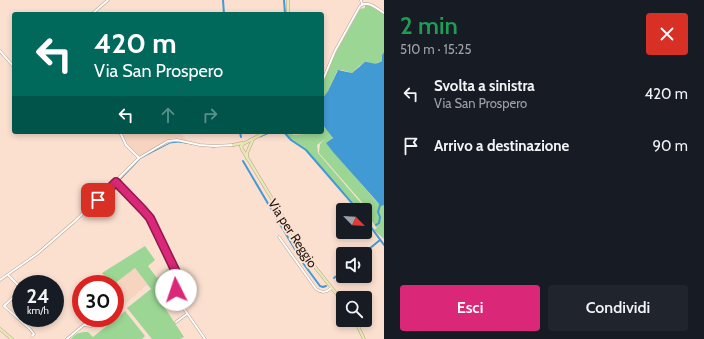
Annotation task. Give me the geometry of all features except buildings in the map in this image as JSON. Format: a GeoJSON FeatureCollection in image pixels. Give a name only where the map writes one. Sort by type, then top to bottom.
{"type":"FeatureCollection","features":[{"type":"Feature","properties":{"kind":"main road"},"geometry":{"type":"LineString","coordinates":[[288,0],[288,12]]}},
{"type":"Feature","properties":{"kind":"main road"},"geometry":{"type":"LineString","coordinates":[[233,145],[245,143],[262,134]]}},
{"type":"Feature","properties":{"kind":"main road"},"geometry":{"type":"LineString","coordinates":[[248,161],[247,155],[253,138]]}},
{"type":"Feature","properties":{"kind":"main road"},"geometry":{"type":"LineString","coordinates":[[245,143],[249,144],[250,146]]}},
{"type":"Feature","properties":{"kind":"main road"},"geometry":{"type":"LineString","coordinates":[[242,149],[242,145],[245,143]]}},
{"type":"Feature","properties":{"kind":"main road"},"geometry":{"type":"LineString","coordinates":[[233,145],[242,149],[244,152],[248,151]]}},
{"type":"Feature","properties":{"kind":"main road","name":"Via per Reggio"},"geometry":{"type":"LineString","coordinates":[[242,149],[307,257],[336,294]]}},
{"type":"Feature","properties":{"kind":"main road"},"geometry":{"type":"LineString","coordinates":[[358,327],[364,339]]}},
{"type":"Feature","properties":{"kind":"main road"},"geometry":{"type":"LineString","coordinates":[[0,329],[12,339]]}},
{"type":"Feature","properties":{"kind":"street"},"geometry":{"type":"LineString","coordinates":[[94,12],[108,0]]}},
{"type":"Feature","properties":{"kind":"street"},"geometry":{"type":"LineString","coordinates":[[324,77],[335,51],[362,4],[361,0]]}},
{"type":"Feature","properties":{"kind":"street"},"geometry":{"type":"LineString","coordinates":[[362,4],[369,4],[384,12]]}},
{"type":"Feature","properties":{"kind":"street"},"geometry":{"type":"LineString","coordinates":[[0,51],[12,65]]}},
{"type":"Feature","properties":{"kind":"street"},"geometry":{"type":"LineString","coordinates":[[121,134],[126,145],[140,158]]}},
{"type":"Feature","properties":{"kind":"street"},"geometry":{"type":"LineString","coordinates":[[0,280],[42,249],[82,214],[140,158],[168,141],[176,140],[214,146],[233,145]]}},
{"type":"Feature","properties":{"kind":"street"},"geometry":{"type":"LineString","coordinates":[[116,182],[143,210],[153,224],[177,275],[177,296],[187,314],[204,338],[200,339]]}},
{"type":"Feature","properties":{"kind":"street"},"geometry":{"type":"LineString","coordinates":[[279,237],[316,288],[327,292],[331,288]]}},
{"type":"Feature","properties":{"kind":"street"},"geometry":{"type":"LineString","coordinates":[[8,274],[12,279]]}},
{"type":"Feature","properties":{"kind":"street"},"geometry":{"type":"LineString","coordinates":[[12,298],[4,306],[12,313]]}},
{"type":"Feature","properties":{"kind":"street"},"geometry":{"type":"LineString","coordinates":[[176,322],[187,314]]}},
{"type":"Feature","properties":{"kind":"street"},"geometry":{"type":"LineString","coordinates":[[28,327],[34,334],[32,336]]}},
{"type":"Feature","properties":{"kind":"street"},"geometry":{"type":"LineString","coordinates":[[67,339],[82,327]]}},
{"type":"Feature","properties":{"kind":"shaded area"},"geometry":{"type":"Polygon","coordinates":[[[122,134],[181,134],[187,140],[174,138],[166,141],[148,152],[140,159],[128,147],[122,134]]]}},
{"type":"Feature","properties":{"kind":"shaded area"},"geometry":{"type":"Polygon","coordinates":[[[135,268],[148,286],[145,286],[126,303],[124,300],[124,276],[135,268]]]}},
{"type":"Feature","properties":{"kind":"green space"},"geometry":{"type":"Polygon","coordinates":[[[365,5],[368,5],[384,14],[384,52],[382,55],[382,61],[374,64],[367,62],[359,66],[352,73],[342,70],[337,71],[324,96],[324,79],[334,56],[360,9],[365,8],[365,5]]]}},
{"type":"Feature","properties":{"kind":"green space"},"geometry":{"type":"Polygon","coordinates":[[[324,126],[332,136],[332,139],[326,143],[376,201],[384,205],[384,239],[374,230],[377,228],[372,221],[372,203],[363,203],[319,153],[320,144],[325,139],[317,145],[318,153],[361,203],[354,203],[306,150],[292,140],[287,134],[324,134],[324,126]]]}},
{"type":"Feature","properties":{"kind":"green space"},"geometry":{"type":"Polygon","coordinates":[[[145,246],[155,260],[148,266],[157,278],[172,266],[174,269],[157,282],[164,292],[157,296],[184,337],[180,339],[152,339],[127,308],[151,289],[135,268],[124,276],[124,275],[104,275],[102,273],[145,246]]]}},
{"type":"Feature","properties":{"kind":"green space"},"geometry":{"type":"Polygon","coordinates":[[[125,311],[145,336],[142,339],[71,339],[78,333],[88,332],[93,337],[105,327],[124,327],[125,311]]]}},
{"type":"Feature","properties":{"kind":"water"},"geometry":{"type":"Polygon","coordinates":[[[384,52],[384,205],[381,206],[326,143],[333,138],[324,127],[324,96],[338,70],[352,73],[365,62],[375,64],[382,61],[382,55],[384,52]]]}},
{"type":"Feature","properties":{"kind":"waterway"},"geometry":{"type":"LineString","coordinates":[[223,0],[224,12]]}},
{"type":"Feature","properties":{"kind":"waterway"},"geometry":{"type":"LineString","coordinates":[[284,0],[285,12]]}},
{"type":"Feature","properties":{"kind":"waterway"},"geometry":{"type":"LineString","coordinates":[[260,137],[267,134]]}},
{"type":"Feature","properties":{"kind":"waterway"},"geometry":{"type":"LineString","coordinates":[[286,134],[291,140],[306,150],[352,203]]}},
{"type":"Feature","properties":{"kind":"waterway"},"geometry":{"type":"LineString","coordinates":[[120,180],[141,158],[170,143],[178,142],[214,147]]}},
{"type":"Feature","properties":{"kind":"waterway"},"geometry":{"type":"LineString","coordinates":[[243,161],[303,263],[320,286],[326,286]]}},
{"type":"Feature","properties":{"kind":"waterway"},"geometry":{"type":"LineString","coordinates":[[376,225],[379,223],[380,217],[378,212],[380,205]]}},
{"type":"Feature","properties":{"kind":"waterway"},"geometry":{"type":"LineString","coordinates":[[372,229],[384,245]]}},
{"type":"Feature","properties":{"kind":"waterway"},"geometry":{"type":"LineString","coordinates":[[372,247],[380,240]]}},
{"type":"Feature","properties":{"kind":"route"},"geometry":{"type":"LineString","coordinates":[[98,200],[116,182],[150,218],[176,272],[176,290]]}}]}
